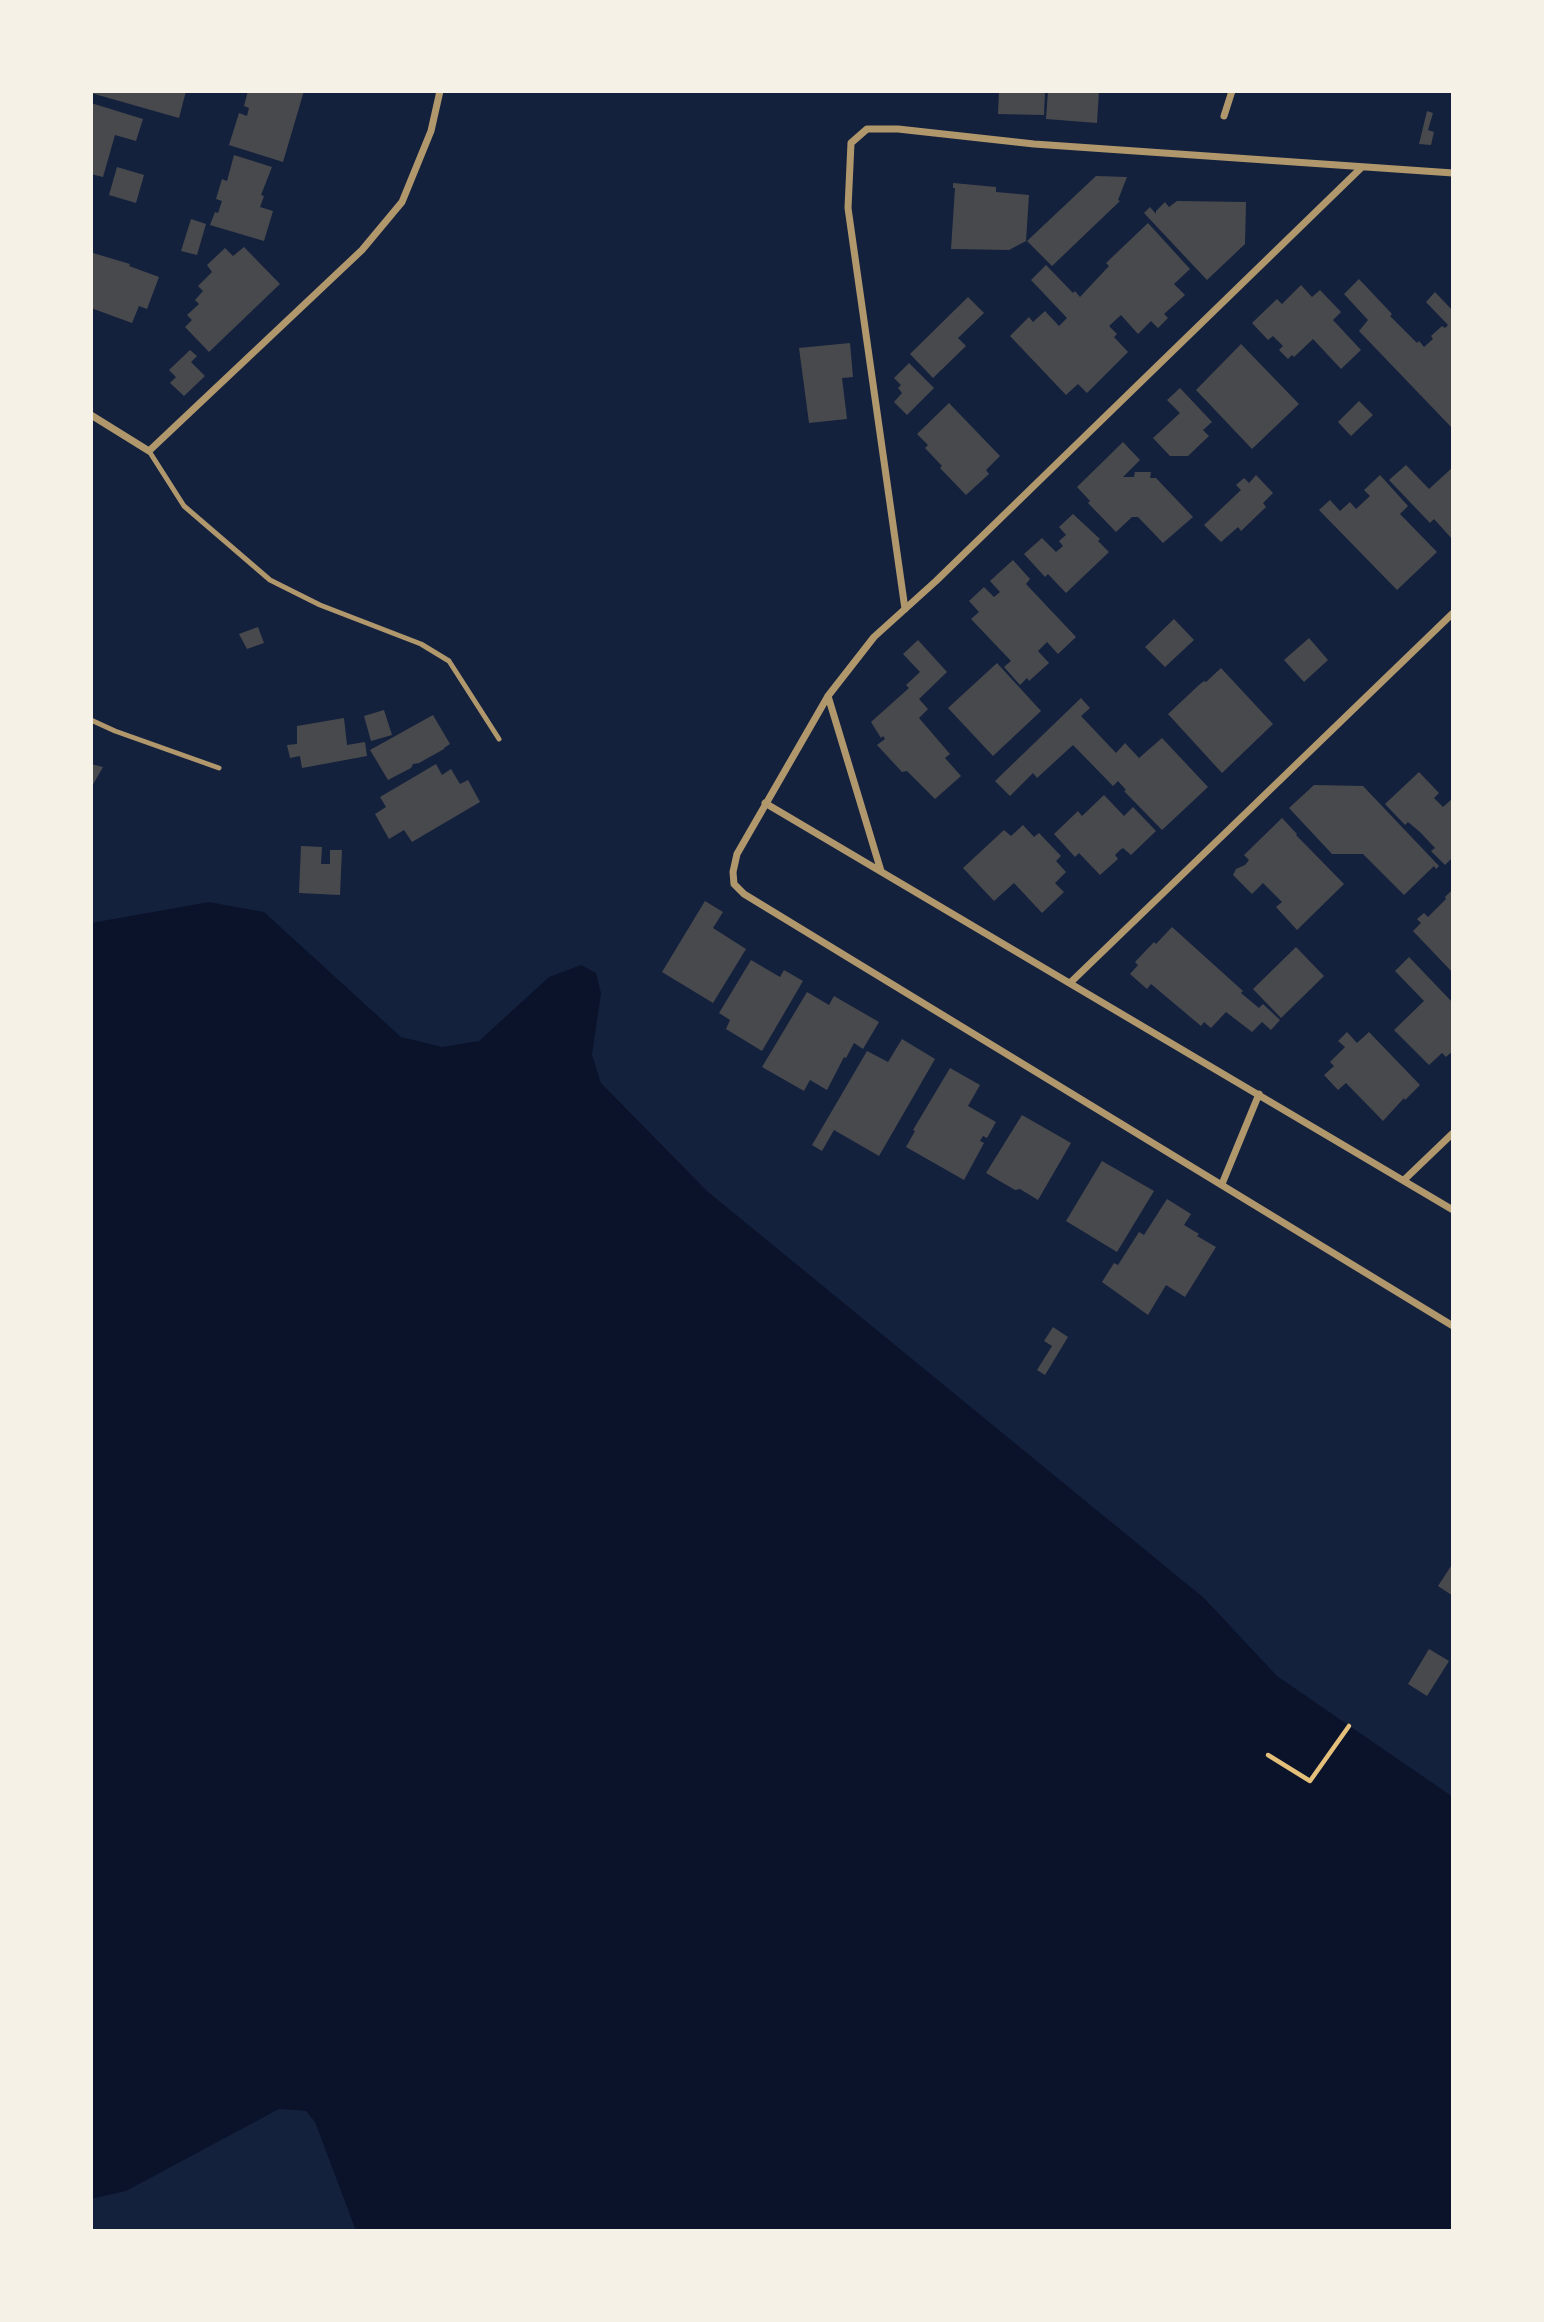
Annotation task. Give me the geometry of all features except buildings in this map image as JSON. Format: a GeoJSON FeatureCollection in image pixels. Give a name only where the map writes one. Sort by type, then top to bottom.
{"type":"FeatureCollection","features":[{"type":"Feature","properties":{"kind":"street"},"geometry":{"type":"LineString","coordinates":[[91,415],[149,451],[362,250],[402,202],[431,131],[440,91]]}},
{"type":"Feature","properties":{"kind":"street"},"geometry":{"type":"LineString","coordinates":[[1224,116],[1232,91]]}},
{"type":"Feature","properties":{"kind":"street"},"geometry":{"type":"LineString","coordinates":[[905,609],[848,208],[851,144],[867,130],[898,130],[1034,144],[1453,173]]}},
{"type":"Feature","properties":{"kind":"street"},"geometry":{"type":"LineString","coordinates":[[1362,167],[874,637],[828,696],[737,854],[733,872],[734,884],[744,894],[1453,1326]]}},
{"type":"Feature","properties":{"kind":"street"},"geometry":{"type":"LineString","coordinates":[[1071,982],[1453,613]]}},
{"type":"Feature","properties":{"kind":"street"},"geometry":{"type":"LineString","coordinates":[[828,696],[881,871]]}},
{"type":"Feature","properties":{"kind":"street"},"geometry":{"type":"LineString","coordinates":[[765,803],[1453,1210]]}},
{"type":"Feature","properties":{"kind":"street"},"geometry":{"type":"LineString","coordinates":[[1222,1184],[1259,1094]]}},
{"type":"Feature","properties":{"kind":"street"},"geometry":{"type":"LineString","coordinates":[[1404,1180],[1453,1133]]}},
{"type":"Feature","properties":{"kind":"lane"},"geometry":{"type":"LineString","coordinates":[[149,451],[184,506],[270,580],[320,605],[421,644],[449,661],[499,739]]}},
{"type":"Feature","properties":{"kind":"lane"},"geometry":{"type":"LineString","coordinates":[[91,720],[219,768]]}},
{"type":"Feature","properties":{"kind":"path"},"geometry":{"type":"LineString","coordinates":[[1268,1755],[1310,1781],[1349,1726]]}},
{"type":"Feature","properties":{"kind":"water"},"geometry":{"type":"Polygon","coordinates":[[[209,902],[264,912],[401,1037],[442,1047],[479,1041],[549,977],[581,965],[596,973],[601,993],[592,1055],[601,1083],[707,1191],[1204,1598],[1277,1676],[1453,1797],[1453,2231],[356,2231],[315,2122],[306,2111],[279,2109],[126,2191],[91,2199],[91,923],[209,902]]]}}]}
